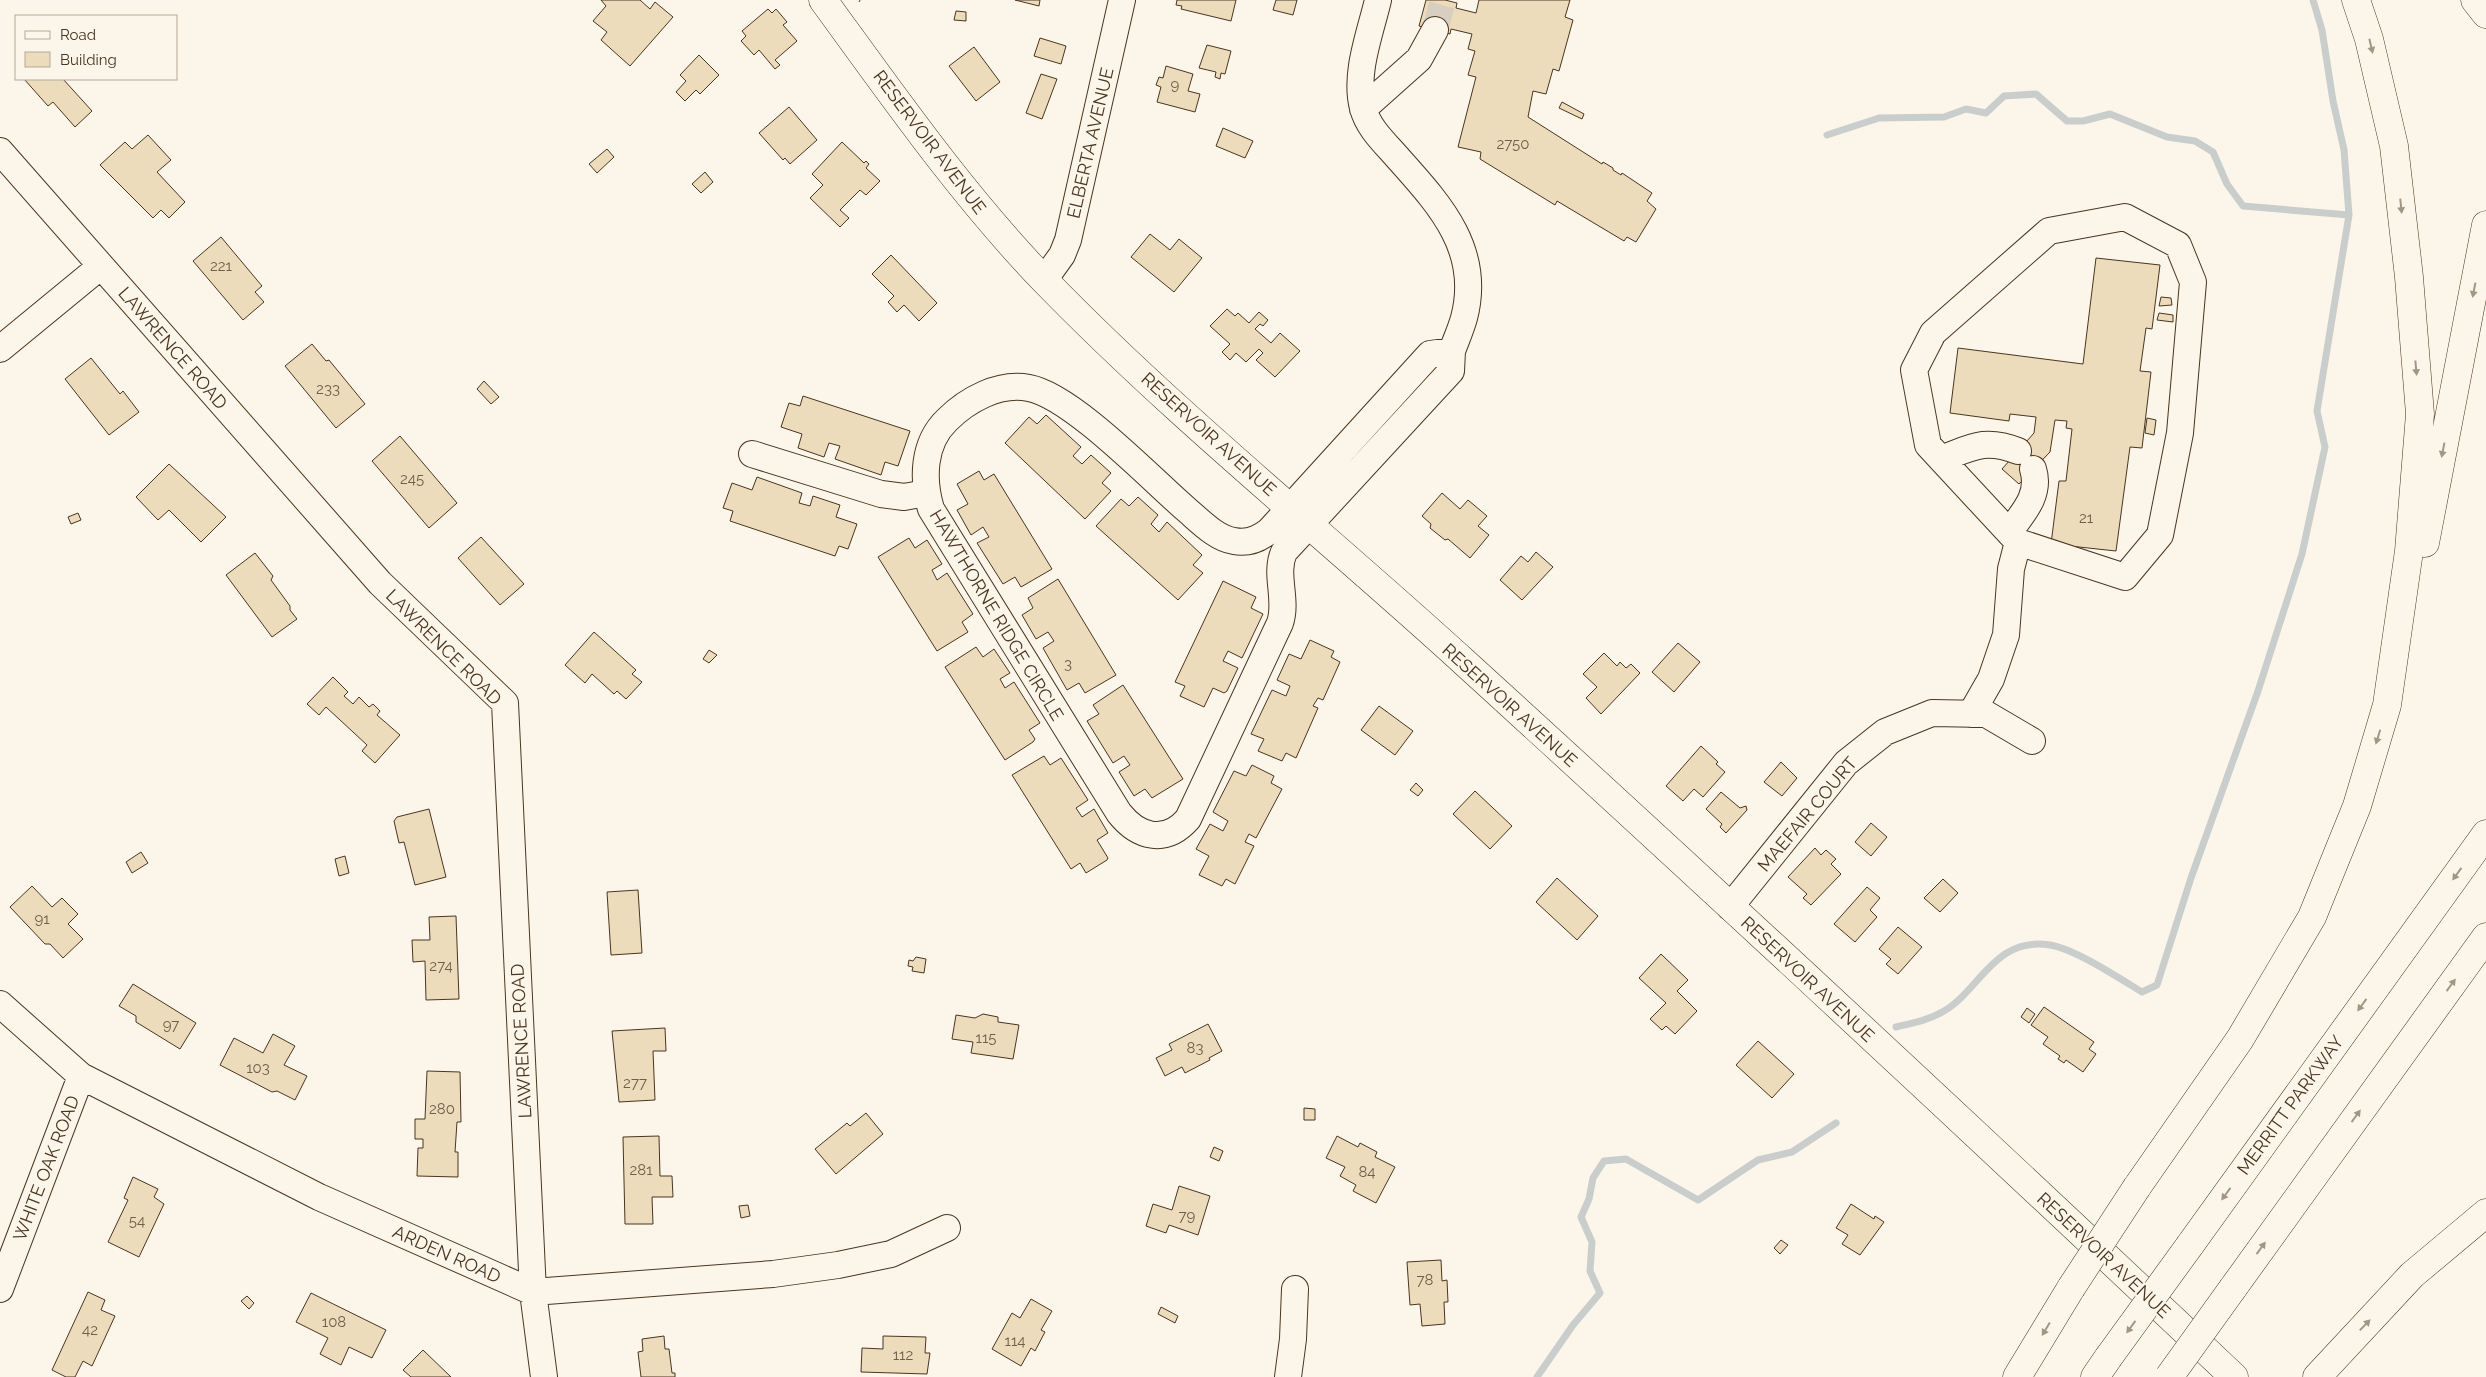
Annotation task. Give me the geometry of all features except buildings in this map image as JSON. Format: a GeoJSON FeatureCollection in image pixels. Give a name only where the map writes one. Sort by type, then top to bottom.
{"type":"FeatureCollection","features":[{"type":"Feature","properties":{"kind":"main road","name":"RESERVOIR AVENUE"},"geometry":{"type":"LineString","coordinates":[[823,0],[989,220],[1044,280],[1190,420],[1458,656],[2234,1377]]}},
{"type":"Feature","properties":{"kind":"main road"},"geometry":{"type":"LineString","coordinates":[[2356,0],[2369,39],[2394,146],[2409,277],[2420,414],[2409,551],[2388,706]]}},
{"type":"Feature","properties":{"kind":"main road"},"geometry":{"type":"LineString","coordinates":[[2476,0],[2486,14]]}},
{"type":"Feature","properties":{"kind":"main road"},"geometry":{"type":"LineString","coordinates":[[2016,1377],[2137,1187],[2240,1039],[2312,917],[2357,806],[2388,706],[2426,539],[2486,225]]}},
{"type":"Feature","properties":{"kind":"main road","name":"MERRITT PARKWAY"},"geometry":{"type":"LineString","coordinates":[[2102,1367],[2486,834]]}},
{"type":"Feature","properties":{"kind":"main road"},"geometry":{"type":"LineString","coordinates":[[2169,1377],[2486,937]]}},
{"type":"Feature","properties":{"kind":"main road"},"geometry":{"type":"LineString","coordinates":[[2324,1368],[2412,1275],[2486,1213]]}},
{"type":"Feature","properties":{"kind":"street","name":"ELBERTA AVENUE"},"geometry":{"type":"LineString","coordinates":[[1044,280],[1062,255],[1068,240],[1122,0]]}},
{"type":"Feature","properties":{"kind":"street"},"geometry":{"type":"LineString","coordinates":[[1300,517],[1451,371],[1452,351],[1464,318],[1468,290],[1467,265],[1456,234],[1441,206],[1372,128],[1364,109],[1360,80],[1378,0]]}},
{"type":"Feature","properties":{"kind":"street"},"geometry":{"type":"LineString","coordinates":[[1364,109],[1419,59],[1435,30]]}},
{"type":"Feature","properties":{"kind":"street","name":"LAWRENCE ROAD"},"geometry":{"type":"LineString","coordinates":[[0,151],[380,584],[505,703],[533,1292],[544,1377]]}},
{"type":"Feature","properties":{"kind":"street"},"geometry":{"type":"LineString","coordinates":[[2125,217],[2178,245],[2193,282],[2180,433],[2160,535],[2125,577],[2014,537],[1941,459],[1928,445],[1914,370],[1933,333],[2049,231],[2125,217]]}},
{"type":"Feature","properties":{"kind":"street"},"geometry":{"type":"LineString","coordinates":[[0,349],[101,266]]}},
{"type":"Feature","properties":{"kind":"street","name":"HAWTHORNE RIDGE CIRCLE"},"geometry":{"type":"LineString","coordinates":[[1018,387],[1042,392],[1074,412],[1171,497],[1220,536],[1234,542],[1260,538],[1300,517],[1281,558],[1282,617],[1197,803],[1181,827],[1161,835],[1151,835],[1133,828],[1119,813],[994,614],[931,509],[926,493],[926,469],[932,442],[945,422],[964,405],[977,398],[1006,388],[1018,387]]}},
{"type":"Feature","properties":{"kind":"street"},"geometry":{"type":"LineString","coordinates":[[1941,459],[1979,445],[1999,444],[2025,460],[2037,483],[2014,537],[2006,635],[1991,678],[1971,714]]}},
{"type":"Feature","properties":{"kind":"street"},"geometry":{"type":"LineString","coordinates":[[752,454],[881,494],[904,497],[926,493]]}},
{"type":"Feature","properties":{"kind":"street","name":"MAEFAIR COURT"},"geometry":{"type":"LineString","coordinates":[[1730,907],[1846,763],[1885,732],[1932,713],[1986,714],[2032,740]]}},
{"type":"Feature","properties":{"kind":"street","name":"ARDEN ROAD"},"geometry":{"type":"LineString","coordinates":[[0,1004],[81,1076],[319,1197],[533,1292],[773,1274],[838,1265],[891,1254],[947,1228]]}},
{"type":"Feature","properties":{"kind":"street","name":"WHITE OAK ROAD"},"geometry":{"type":"LineString","coordinates":[[0,1289],[81,1076]]}},
{"type":"Feature","properties":{"kind":"street"},"geometry":{"type":"LineString","coordinates":[[1288,1377],[1295,1289]]}},
{"type":"Feature","properties":{"kind":"waterway"},"geometry":{"type":"LineString","coordinates":[[1896,1027],[1915,1023],[1944,1011],[1957,1002],[2002,956],[2031,944],[2050,945],[2072,952],[2142,992],[2157,985],[2191,878],[2258,691],[2302,554],[2325,447],[2317,411],[2349,215],[2344,150],[2333,101],[2322,30],[2313,0]]}},
{"type":"Feature","properties":{"kind":"waterway"},"geometry":{"type":"LineString","coordinates":[[1827,135],[1879,118],[1944,117],[1966,109],[1986,113],[2004,96],[2036,94],[2067,121],[2083,121],[2110,114],[2167,137],[2195,141],[2213,152],[2227,184],[2243,206],[2349,215]]}},
{"type":"Feature","properties":{"kind":"waterway"},"geometry":{"type":"LineString","coordinates":[[1537,1377],[1573,1325],[1600,1293],[1590,1271],[1592,1242],[1581,1217],[1589,1199],[1593,1178],[1604,1161],[1626,1159],[1698,1200],[1758,1160],[1792,1152],[1836,1123]]}},
{"type":"Feature","properties":{"kind":"tunnel"},"geometry":{"type":"LineString","coordinates":[[1435,30],[1443,0]]}}]}
